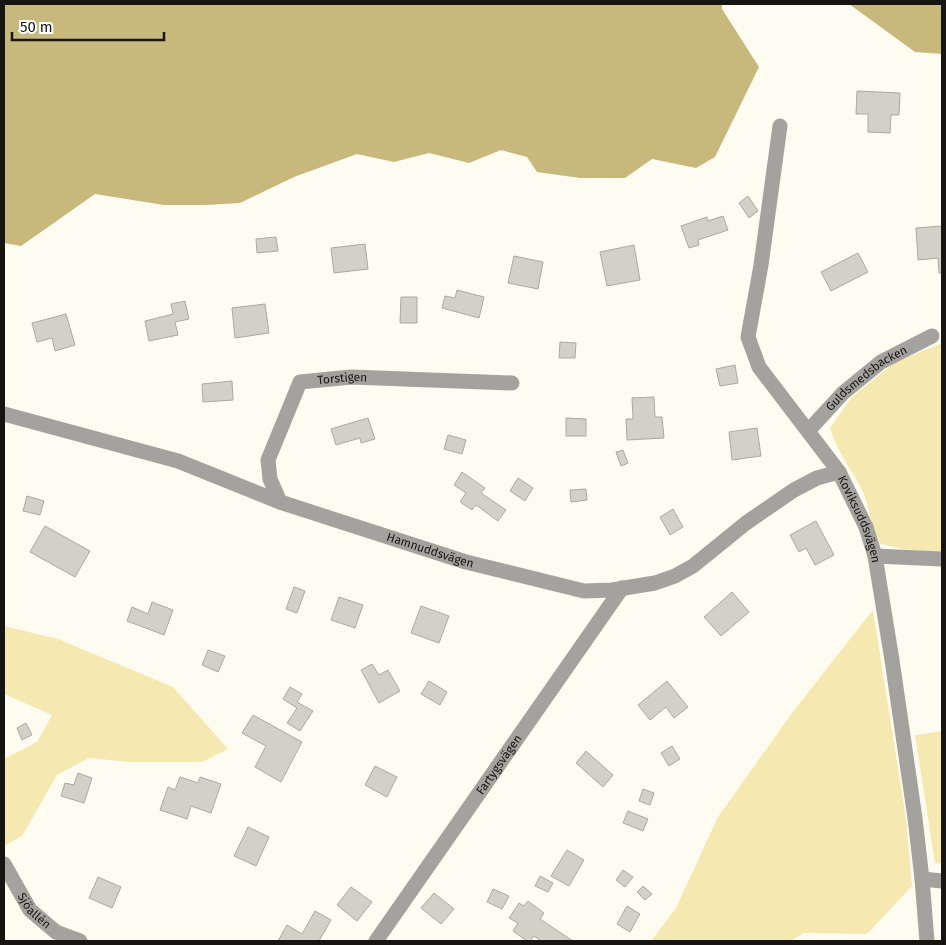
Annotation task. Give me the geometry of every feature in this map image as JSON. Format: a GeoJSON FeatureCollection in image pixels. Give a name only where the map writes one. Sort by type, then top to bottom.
{"type":"FeatureCollection","features":[{"type":"Feature","properties":{"kind":"street","name":"Koviksuddsvägen"},"geometry":{"type":"LineString","coordinates":[[780,126],[761,265],[748,337],[759,366],[839,472],[866,528],[875,556],[892,660],[922,878],[927,941]]}},
{"type":"Feature","properties":{"kind":"street","name":"Guldsmedsbacken"},"geometry":{"type":"LineString","coordinates":[[809,430],[843,393],[881,362],[932,336]]}},
{"type":"Feature","properties":{"kind":"street","name":"Torstigen"},"geometry":{"type":"LineString","coordinates":[[280,502],[270,479],[268,460],[300,382],[351,377],[512,382]]}},
{"type":"Feature","properties":{"kind":"street","name":"Hamnuddsvägen"},"geometry":{"type":"LineString","coordinates":[[4,414],[178,461],[280,502],[456,559],[584,591],[622,588],[675,576],[693,566],[746,523],[794,490],[817,478],[839,472]]}},
{"type":"Feature","properties":{"kind":"street"},"geometry":{"type":"LineString","coordinates":[[875,556],[942,559]]}},
{"type":"Feature","properties":{"kind":"street","name":"Fartygsvägen"},"geometry":{"type":"LineString","coordinates":[[376,941],[622,588]]}},
{"type":"Feature","properties":{"kind":"street","name":"Sjöallén"},"geometry":{"type":"LineString","coordinates":[[4,864],[30,910],[56,932],[80,941]]}},
{"type":"Feature","properties":{"kind":"street"},"geometry":{"type":"LineString","coordinates":[[922,878],[942,881]]}},
{"type":"Feature","properties":{"kind":"shaded area"},"geometry":{"type":"Polygon","coordinates":[[[4,4],[722,4],[722,9],[759,67],[715,157],[696,168],[652,159],[625,178],[580,178],[537,172],[527,157],[501,150],[469,163],[429,153],[394,162],[357,154],[294,177],[240,203],[164,205],[95,194],[21,246],[4,243],[4,4]]]}},
{"type":"Feature","properties":{"kind":"shaded area"},"geometry":{"type":"Polygon","coordinates":[[[849,4],[942,4],[942,54],[915,52],[849,4]]]}},
{"type":"Feature","properties":{"kind":"shaded area"},"geometry":{"type":"Polygon","coordinates":[[[942,343],[942,552],[902,549],[881,544],[875,532],[863,492],[837,446],[830,428],[851,398],[894,363],[942,343]]]}},
{"type":"Feature","properties":{"kind":"shaded area"},"geometry":{"type":"Polygon","coordinates":[[[873,610],[906,819],[912,886],[867,934],[804,933],[791,941],[651,941],[676,908],[718,817],[792,713],[873,610]]]}},
{"type":"Feature","properties":{"kind":"shaded area"},"geometry":{"type":"Polygon","coordinates":[[[4,626],[58,639],[173,687],[228,749],[202,762],[130,762],[89,758],[57,775],[22,836],[4,846],[4,759],[37,742],[52,715],[4,694],[4,626]]]}},
{"type":"Feature","properties":{"kind":"shaded area"},"geometry":{"type":"Polygon","coordinates":[[[942,731],[942,864],[935,863],[915,735],[942,731]]]}},
{"type":"Feature","properties":{"kind":"building"},"geometry":{"type":"Polygon","coordinates":[[[857,91],[900,93],[899,115],[891,115],[890,133],[868,132],[868,114],[856,114],[857,91]]]}},
{"type":"Feature","properties":{"kind":"building"},"geometry":{"type":"Polygon","coordinates":[[[748,196],[758,211],[749,218],[739,203],[748,196]]]}},
{"type":"Feature","properties":{"kind":"building"},"geometry":{"type":"Polygon","coordinates":[[[723,216],[728,230],[698,240],[699,245],[689,248],[681,226],[707,217],[708,221],[723,216]]]}},
{"type":"Feature","properties":{"kind":"building"},"geometry":{"type":"Polygon","coordinates":[[[942,226],[942,273],[939,273],[938,258],[918,260],[916,228],[942,226]]]}},
{"type":"Feature","properties":{"kind":"building"},"geometry":{"type":"Polygon","coordinates":[[[276,237],[278,251],[257,253],[256,239],[276,237]]]}},
{"type":"Feature","properties":{"kind":"building"},"geometry":{"type":"Polygon","coordinates":[[[365,244],[368,269],[334,273],[331,248],[365,244]]]}},
{"type":"Feature","properties":{"kind":"building"},"geometry":{"type":"Polygon","coordinates":[[[634,245],[640,280],[607,286],[600,252],[634,245]]]}},
{"type":"Feature","properties":{"kind":"building"},"geometry":{"type":"Polygon","coordinates":[[[858,253],[868,272],[831,291],[821,272],[858,253]]]}},
{"type":"Feature","properties":{"kind":"building"},"geometry":{"type":"Polygon","coordinates":[[[514,256],[543,262],[538,289],[508,283],[514,256]]]}},
{"type":"Feature","properties":{"kind":"building"},"geometry":{"type":"Polygon","coordinates":[[[457,290],[484,297],[479,318],[442,308],[445,296],[455,298],[457,290]]]}},
{"type":"Feature","properties":{"kind":"building"},"geometry":{"type":"Polygon","coordinates":[[[401,297],[417,297],[417,323],[400,323],[401,297]]]}},
{"type":"Feature","properties":{"kind":"building"},"geometry":{"type":"Polygon","coordinates":[[[185,301],[189,319],[175,322],[178,335],[149,341],[145,321],[173,314],[171,304],[185,301]]]}},
{"type":"Feature","properties":{"kind":"building"},"geometry":{"type":"Polygon","coordinates":[[[265,304],[269,333],[235,338],[232,308],[265,304]]]}},
{"type":"Feature","properties":{"kind":"building"},"geometry":{"type":"Polygon","coordinates":[[[66,314],[75,345],[55,351],[52,338],[37,342],[32,323],[66,314]]]}},
{"type":"Feature","properties":{"kind":"building"},"geometry":{"type":"Polygon","coordinates":[[[560,342],[576,343],[575,358],[559,358],[560,342]]]}},
{"type":"Feature","properties":{"kind":"building"},"geometry":{"type":"Polygon","coordinates":[[[735,365],[738,383],[720,386],[716,369],[735,365]]]}},
{"type":"Feature","properties":{"kind":"building"},"geometry":{"type":"Polygon","coordinates":[[[232,381],[233,400],[203,402],[202,384],[232,381]]]}},
{"type":"Feature","properties":{"kind":"building"},"geometry":{"type":"Polygon","coordinates":[[[654,397],[655,417],[662,417],[664,438],[627,440],[626,419],[633,419],[632,398],[654,397]]]}},
{"type":"Feature","properties":{"kind":"building"},"geometry":{"type":"Polygon","coordinates":[[[368,418],[375,439],[361,443],[360,438],[336,445],[331,429],[368,418]]]}},
{"type":"Feature","properties":{"kind":"building"},"geometry":{"type":"Polygon","coordinates":[[[566,418],[586,419],[586,436],[566,436],[566,418]]]}},
{"type":"Feature","properties":{"kind":"building"},"geometry":{"type":"Polygon","coordinates":[[[757,428],[761,456],[732,460],[729,432],[757,428]]]}},
{"type":"Feature","properties":{"kind":"building"},"geometry":{"type":"Polygon","coordinates":[[[448,435],[466,440],[462,454],[444,449],[448,435]]]}},
{"type":"Feature","properties":{"kind":"building"},"geometry":{"type":"Polygon","coordinates":[[[623,450],[628,463],[621,466],[616,452],[623,450]]]}},
{"type":"Feature","properties":{"kind":"building"},"geometry":{"type":"Polygon","coordinates":[[[462,472],[485,488],[481,493],[506,510],[498,521],[476,505],[472,510],[460,502],[466,493],[454,485],[462,472]]]}},
{"type":"Feature","properties":{"kind":"building"},"geometry":{"type":"Polygon","coordinates":[[[518,478],[533,488],[525,501],[510,491],[518,478]]]}},
{"type":"Feature","properties":{"kind":"building"},"geometry":{"type":"Polygon","coordinates":[[[586,489],[587,500],[571,502],[570,490],[586,489]]]}},
{"type":"Feature","properties":{"kind":"building"},"geometry":{"type":"Polygon","coordinates":[[[27,496],[44,501],[40,515],[23,511],[27,496]]]}},
{"type":"Feature","properties":{"kind":"building"},"geometry":{"type":"Polygon","coordinates":[[[673,509],[683,527],[670,535],[660,517],[673,509]]]}},
{"type":"Feature","properties":{"kind":"building"},"geometry":{"type":"Polygon","coordinates":[[[816,521],[834,555],[815,565],[806,548],[799,552],[790,535],[816,521]]]}},
{"type":"Feature","properties":{"kind":"building"},"geometry":{"type":"Polygon","coordinates":[[[45,526],[90,551],[75,577],[30,552],[45,526]]]}},
{"type":"Feature","properties":{"kind":"building"},"geometry":{"type":"Polygon","coordinates":[[[294,587],[305,591],[297,613],[286,609],[294,587]]]}},
{"type":"Feature","properties":{"kind":"building"},"geometry":{"type":"Polygon","coordinates":[[[732,592],[749,612],[721,636],[704,617],[732,592]]]}},
{"type":"Feature","properties":{"kind":"building"},"geometry":{"type":"Polygon","coordinates":[[[339,597],[363,605],[355,628],[331,620],[339,597]]]}},
{"type":"Feature","properties":{"kind":"building"},"geometry":{"type":"Polygon","coordinates":[[[152,602],[173,610],[164,635],[127,621],[132,607],[148,614],[152,602]]]}},
{"type":"Feature","properties":{"kind":"building"},"geometry":{"type":"Polygon","coordinates":[[[421,606],[449,616],[439,643],[411,633],[421,606]]]}},
{"type":"Feature","properties":{"kind":"building"},"geometry":{"type":"Polygon","coordinates":[[[208,650],[225,656],[218,672],[202,665],[208,650]]]}},
{"type":"Feature","properties":{"kind":"building"},"geometry":{"type":"Polygon","coordinates":[[[372,664],[379,675],[388,670],[400,691],[379,703],[361,670],[372,664]]]}},
{"type":"Feature","properties":{"kind":"building"},"geometry":{"type":"Polygon","coordinates":[[[429,681],[447,692],[440,705],[421,694],[429,681]]]}},
{"type":"Feature","properties":{"kind":"building"},"geometry":{"type":"Polygon","coordinates":[[[667,681],[688,707],[674,718],[666,707],[650,720],[638,705],[667,681]]]}},
{"type":"Feature","properties":{"kind":"building"},"geometry":{"type":"Polygon","coordinates":[[[290,687],[302,694],[297,702],[313,711],[300,731],[287,723],[297,708],[283,699],[290,687]]]}},
{"type":"Feature","properties":{"kind":"building"},"geometry":{"type":"Polygon","coordinates":[[[253,715],[302,742],[281,782],[255,767],[266,746],[242,733],[253,715]]]}},
{"type":"Feature","properties":{"kind":"building"},"geometry":{"type":"Polygon","coordinates":[[[26,723],[32,735],[22,740],[17,728],[26,723]]]}},
{"type":"Feature","properties":{"kind":"building"},"geometry":{"type":"Polygon","coordinates":[[[672,746],[680,759],[669,766],[661,753],[672,746]]]}},
{"type":"Feature","properties":{"kind":"building"},"geometry":{"type":"Polygon","coordinates":[[[586,751],[613,775],[603,787],[576,763],[586,751]]]}},
{"type":"Feature","properties":{"kind":"building"},"geometry":{"type":"Polygon","coordinates":[[[375,766],[397,777],[387,797],[365,785],[375,766]]]}},
{"type":"Feature","properties":{"kind":"building"},"geometry":{"type":"Polygon","coordinates":[[[78,773],[92,778],[84,803],[61,796],[65,783],[74,785],[78,773]]]}},
{"type":"Feature","properties":{"kind":"building"},"geometry":{"type":"Polygon","coordinates":[[[180,777],[198,783],[200,777],[221,784],[211,813],[191,806],[187,819],[160,810],[168,787],[175,790],[180,777]]]}},
{"type":"Feature","properties":{"kind":"building"},"geometry":{"type":"Polygon","coordinates":[[[643,789],[654,793],[650,805],[639,801],[643,789]]]}},
{"type":"Feature","properties":{"kind":"building"},"geometry":{"type":"Polygon","coordinates":[[[628,811],[648,819],[643,831],[623,823],[628,811]]]}},
{"type":"Feature","properties":{"kind":"building"},"geometry":{"type":"Polygon","coordinates":[[[248,827],[269,837],[256,866],[234,856],[248,827]]]}},
{"type":"Feature","properties":{"kind":"building"},"geometry":{"type":"Polygon","coordinates":[[[567,850],[584,860],[569,886],[551,876],[567,850]]]}},
{"type":"Feature","properties":{"kind":"building"},"geometry":{"type":"Polygon","coordinates":[[[623,870],[633,877],[625,887],[616,880],[623,870]]]}},
{"type":"Feature","properties":{"kind":"building"},"geometry":{"type":"Polygon","coordinates":[[[540,876],[553,883],[548,892],[535,886],[540,876]]]}},
{"type":"Feature","properties":{"kind":"building"},"geometry":{"type":"Polygon","coordinates":[[[98,877],[121,887],[112,908],[89,898],[98,877]]]}},
{"type":"Feature","properties":{"kind":"building"},"geometry":{"type":"Polygon","coordinates":[[[643,886],[652,894],[645,900],[637,892],[643,886]]]}},
{"type":"Feature","properties":{"kind":"building"},"geometry":{"type":"Polygon","coordinates":[[[351,887],[372,902],[357,921],[337,905],[351,887]]]}},
{"type":"Feature","properties":{"kind":"building"},"geometry":{"type":"Polygon","coordinates":[[[493,889],[509,896],[502,909],[487,902],[493,889]]]}},
{"type":"Feature","properties":{"kind":"building"},"geometry":{"type":"Polygon","coordinates":[[[434,893],[454,909],[441,924],[421,908],[434,893]]]}},
{"type":"Feature","properties":{"kind":"building"},"geometry":{"type":"Polygon","coordinates":[[[528,901],[544,913],[540,919],[573,941],[541,941],[534,936],[530,941],[527,941],[513,931],[518,923],[509,918],[519,903],[524,906],[528,901]]]}},
{"type":"Feature","properties":{"kind":"building"},"geometry":{"type":"Polygon","coordinates":[[[627,906],[640,914],[630,932],[617,924],[627,906]]]}},
{"type":"Feature","properties":{"kind":"building"},"geometry":{"type":"Polygon","coordinates":[[[315,911],[331,920],[319,941],[278,941],[287,925],[302,934],[315,911]]]}}]}
